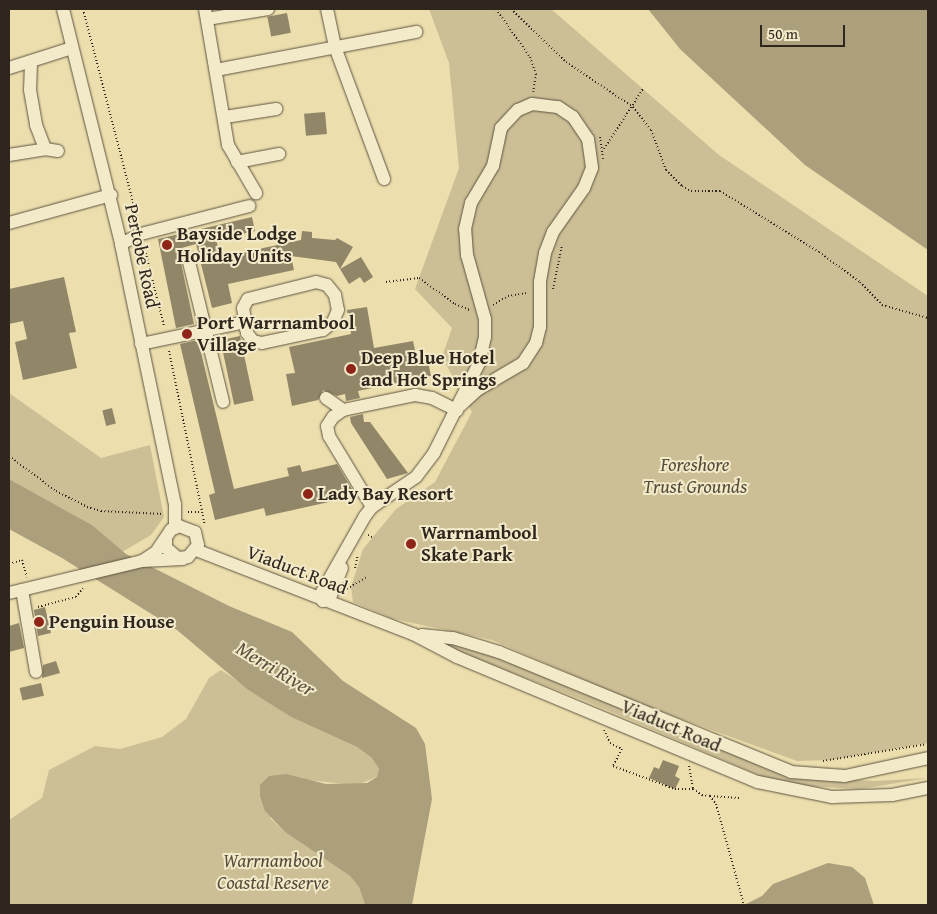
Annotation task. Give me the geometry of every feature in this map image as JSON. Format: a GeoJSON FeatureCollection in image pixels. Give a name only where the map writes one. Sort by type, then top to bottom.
{"type":"FeatureCollection","features":[{"type":"Feature","properties":{"kind":"street"},"geometry":{"type":"LineString","coordinates":[[256,193],[228,145],[225,117],[206,14],[268,9]]}},
{"type":"Feature","properties":{"kind":"street"},"geometry":{"type":"LineString","coordinates":[[327,9],[335,47],[384,179]]}},
{"type":"Feature","properties":{"kind":"street","name":"Pertobe Road"},"geometry":{"type":"LineString","coordinates":[[67,12],[72,48],[122,244],[176,512],[181,527]]}},
{"type":"Feature","properties":{"kind":"street"},"geometry":{"type":"LineString","coordinates":[[216,70],[416,32]]}},
{"type":"Feature","properties":{"kind":"street"},"geometry":{"type":"LineString","coordinates":[[9,68],[31,63],[72,48]]}},
{"type":"Feature","properties":{"kind":"street"},"geometry":{"type":"LineString","coordinates":[[31,63],[30,90],[36,126],[45,149]]}},
{"type":"Feature","properties":{"kind":"street"},"geometry":{"type":"LineString","coordinates":[[458,408],[477,390],[502,376],[522,363],[536,344],[540,326],[540,282],[545,253],[562,216],[587,182],[597,161],[588,139],[573,117],[549,104],[532,104],[518,110],[502,128],[493,166],[473,199],[466,218],[467,254],[485,319],[482,354],[484,370],[493,376],[502,376]]}},
{"type":"Feature","properties":{"kind":"street"},"geometry":{"type":"LineString","coordinates":[[225,117],[276,109]]}},
{"type":"Feature","properties":{"kind":"street"},"geometry":{"type":"LineString","coordinates":[[9,155],[45,149],[58,151]]}},
{"type":"Feature","properties":{"kind":"street"},"geometry":{"type":"LineString","coordinates":[[237,162],[279,154]]}},
{"type":"Feature","properties":{"kind":"street"},"geometry":{"type":"LineString","coordinates":[[9,223],[111,195]]}},
{"type":"Feature","properties":{"kind":"street"},"geometry":{"type":"LineString","coordinates":[[122,244],[141,234],[249,206]]}},
{"type":"Feature","properties":{"kind":"street"},"geometry":{"type":"LineString","coordinates":[[188,258],[223,402]]}},
{"type":"Feature","properties":{"kind":"street"},"geometry":{"type":"LineString","coordinates":[[316,282],[327,285],[335,295],[338,310],[333,322],[323,330],[262,343],[253,341],[247,332],[245,322],[243,308],[248,299],[316,282]]}},
{"type":"Feature","properties":{"kind":"street"},"geometry":{"type":"LineString","coordinates":[[141,344],[205,332],[245,322]]}},
{"type":"Feature","properties":{"kind":"street"},"geometry":{"type":"LineString","coordinates":[[323,601],[322,592],[372,507],[420,472],[458,408],[482,354]]}},
{"type":"Feature","properties":{"kind":"street"},"geometry":{"type":"LineString","coordinates":[[372,507],[329,436],[327,426],[343,410],[415,396],[432,398],[458,408]]}},
{"type":"Feature","properties":{"kind":"street"},"geometry":{"type":"LineString","coordinates":[[326,398],[343,410]]}},
{"type":"Feature","properties":{"kind":"street"},"geometry":{"type":"LineString","coordinates":[[9,593],[83,581],[142,561],[156,552],[166,538],[181,527],[197,536],[196,550],[183,559],[142,561]]}},
{"type":"Feature","properties":{"kind":"street"},"geometry":{"type":"LineString","coordinates":[[166,538],[169,553],[183,559]]}},
{"type":"Feature","properties":{"kind":"street"},"geometry":{"type":"LineString","coordinates":[[323,601],[335,588],[350,544]]}},
{"type":"Feature","properties":{"kind":"street","name":"Viaduct Road"},"geometry":{"type":"LineString","coordinates":[[196,550],[323,601],[412,634],[457,657],[758,782],[796,792],[832,797],[892,795],[928,788]]}},
{"type":"Feature","properties":{"kind":"street"},"geometry":{"type":"LineString","coordinates":[[26,589],[36,672]]}},
{"type":"Feature","properties":{"kind":"street","name":"Viaduct Road"},"geometry":{"type":"LineString","coordinates":[[412,634],[453,638],[499,652],[791,772],[845,776],[928,758]]}},
{"type":"Feature","properties":{"kind":"path"},"geometry":{"type":"LineString","coordinates":[[83,9],[166,339],[202,512]]}},
{"type":"Feature","properties":{"kind":"path"},"geometry":{"type":"LineString","coordinates":[[496,9],[530,57],[536,74],[532,104]]}},
{"type":"Feature","properties":{"kind":"path"},"geometry":{"type":"LineString","coordinates":[[511,9],[566,62],[633,107],[651,130],[666,170],[682,186],[691,190],[720,192],[819,252],[860,282],[882,305],[928,318]]}},
{"type":"Feature","properties":{"kind":"path"},"geometry":{"type":"LineString","coordinates":[[597,161],[603,149],[633,107],[643,88]]}},
{"type":"Feature","properties":{"kind":"path"},"geometry":{"type":"LineString","coordinates":[[596,131],[603,149],[597,161]]}},
{"type":"Feature","properties":{"kind":"path"},"geometry":{"type":"LineString","coordinates":[[551,292],[555,285],[564,239]]}},
{"type":"Feature","properties":{"kind":"path"},"geometry":{"type":"LineString","coordinates":[[9,456],[56,491],[87,507],[101,511],[145,511],[154,515],[176,512]]}},
{"type":"Feature","properties":{"kind":"path"},"geometry":{"type":"LineString","coordinates":[[9,564],[22,560],[26,589]]}},
{"type":"Feature","properties":{"kind":"path"},"geometry":{"type":"LineString","coordinates":[[335,588],[344,591],[366,577]]}},
{"type":"Feature","properties":{"kind":"path"},"geometry":{"type":"LineString","coordinates":[[33,608],[76,597],[83,581]]}},
{"type":"Feature","properties":{"kind":"path"},"geometry":{"type":"LineString","coordinates":[[602,717],[604,735],[610,743],[622,749],[613,766],[676,789],[693,789],[702,796],[739,798]]}},
{"type":"Feature","properties":{"kind":"path"},"geometry":{"type":"LineString","coordinates":[[683,752],[691,770],[693,789]]}},
{"type":"Feature","properties":{"kind":"path"},"geometry":{"type":"LineString","coordinates":[[710,796],[716,804],[744,905]]}},
{"type":"Feature","properties":{"kind":"green space","name":"Foreshore Trust Grounds"},"geometry":{"type":"Polygon","coordinates":[[[429,9],[551,9],[719,155],[928,296],[928,743],[830,760],[797,761],[638,703],[492,640],[394,619],[353,602],[351,587],[363,549],[396,509],[435,482],[472,412],[442,357],[452,328],[415,289],[459,168],[449,63],[429,9]]]}},
{"type":"Feature","properties":{"kind":"green space"},"geometry":{"type":"Polygon","coordinates":[[[9,393],[101,458],[150,445],[164,517],[151,535],[122,552],[92,525],[9,479],[9,393]]]}},
{"type":"Feature","properties":{"kind":"green space"},"geometry":{"type":"Polygon","coordinates":[[[435,637],[476,649],[786,776],[875,781],[928,778],[860,789],[804,786],[766,778],[588,702],[431,641],[435,637]]]}},
{"type":"Feature","properties":{"kind":"green space","name":"Warrnambool Coastal Reserve"},"geometry":{"type":"Polygon","coordinates":[[[221,670],[291,717],[357,747],[372,758],[379,769],[377,777],[357,785],[306,780],[270,818],[285,832],[350,876],[359,887],[365,905],[9,905],[9,820],[42,798],[49,770],[95,746],[120,749],[162,737],[186,719],[209,678],[221,670]]]}},
{"type":"Feature","properties":{"kind":"water"},"geometry":{"type":"Polygon","coordinates":[[[648,9],[928,9],[928,250],[805,165],[680,49],[648,9]]]}},
{"type":"Feature","properties":{"kind":"water","name":"Merri River"},"geometry":{"type":"Polygon","coordinates":[[[9,479],[92,525],[126,554],[229,606],[292,632],[343,681],[416,728],[425,744],[432,799],[412,905],[365,905],[359,887],[350,876],[285,832],[265,811],[260,796],[260,785],[269,776],[286,774],[326,784],[367,783],[377,777],[379,769],[372,758],[357,747],[291,717],[247,689],[177,630],[62,558],[9,529],[9,479]]]}},
{"type":"Feature","properties":{"kind":"water"},"geometry":{"type":"Polygon","coordinates":[[[828,863],[852,867],[865,878],[874,905],[744,905],[762,896],[773,884],[828,863]]]}},
{"type":"Feature","properties":{"kind":"building"},"geometry":{"type":"Polygon","coordinates":[[[287,13],[291,33],[271,36],[267,17],[287,13]]]}},
{"type":"Feature","properties":{"kind":"building"},"geometry":{"type":"Polygon","coordinates":[[[325,112],[327,134],[306,136],[304,114],[325,112]]]}},
{"type":"Feature","properties":{"kind":"building"},"geometry":{"type":"Polygon","coordinates":[[[252,217],[255,231],[216,240],[221,257],[301,240],[302,231],[312,232],[312,238],[335,240],[337,238],[353,247],[340,269],[336,262],[291,256],[294,270],[228,284],[232,303],[212,308],[196,244],[178,249],[194,324],[176,328],[158,239],[252,217]]]}},
{"type":"Feature","properties":{"kind":"building"},"geometry":{"type":"Polygon","coordinates":[[[361,257],[373,277],[364,283],[360,277],[349,284],[340,269],[361,257]]]}},
{"type":"Feature","properties":{"kind":"building"},"geometry":{"type":"Polygon","coordinates":[[[64,277],[76,332],[69,333],[77,368],[23,380],[15,342],[27,339],[23,321],[9,324],[9,289],[64,277]]]}},
{"type":"Feature","properties":{"kind":"building"},"geometry":{"type":"Polygon","coordinates":[[[367,307],[374,348],[413,341],[417,359],[427,357],[431,376],[358,391],[360,398],[346,401],[345,394],[337,396],[323,390],[318,400],[292,406],[286,374],[295,373],[289,347],[351,334],[347,310],[367,307]]]}},
{"type":"Feature","properties":{"kind":"building"},"geometry":{"type":"Polygon","coordinates":[[[240,336],[254,401],[234,405],[220,340],[240,336]]]}},
{"type":"Feature","properties":{"kind":"building"},"geometry":{"type":"Polygon","coordinates":[[[198,340],[234,489],[289,476],[287,468],[300,465],[302,472],[337,464],[356,496],[266,516],[264,508],[215,520],[209,495],[215,493],[180,344],[198,340]]]}},
{"type":"Feature","properties":{"kind":"building"},"geometry":{"type":"Polygon","coordinates":[[[112,408],[116,424],[106,426],[102,410],[112,408]]]}},
{"type":"Feature","properties":{"kind":"building"},"geometry":{"type":"Polygon","coordinates":[[[363,414],[364,422],[370,422],[408,473],[387,479],[351,423],[350,417],[363,414]]]}},
{"type":"Feature","properties":{"kind":"building","name":"Penguin House"},"geometry":{"type":"Polygon","coordinates":[[[45,607],[51,633],[38,636],[34,610],[45,607]]]}},
{"type":"Feature","properties":{"kind":"building"},"geometry":{"type":"Polygon","coordinates":[[[19,623],[24,648],[9,652],[9,626],[19,623]]]}},
{"type":"Feature","properties":{"kind":"building"},"geometry":{"type":"Polygon","coordinates":[[[56,661],[60,673],[42,678],[43,665],[56,661]]]}},
{"type":"Feature","properties":{"kind":"building"},"geometry":{"type":"Polygon","coordinates":[[[41,683],[44,696],[22,701],[20,688],[41,683]]]}},
{"type":"Feature","properties":{"kind":"building"},"geometry":{"type":"Polygon","coordinates":[[[663,760],[679,766],[675,776],[680,779],[675,789],[649,778],[654,767],[659,769],[663,760]]]}},
{"type":"Feature","properties":{"kind":"place","name":"Bayside Lodge Holiday Units"},"geometry":{"type":"Point","coordinates":[167,245]}},
{"type":"Feature","properties":{"kind":"place","name":"Port Warrnambool Village"},"geometry":{"type":"Point","coordinates":[187,334]}},
{"type":"Feature","properties":{"kind":"place","name":"Deep Blue Hotel and Hot Springs"},"geometry":{"type":"Point","coordinates":[351,369]}},
{"type":"Feature","properties":{"kind":"place","name":"Lady Bay Resort"},"geometry":{"type":"Point","coordinates":[308,494]}},
{"type":"Feature","properties":{"kind":"place","name":"Warrnambool Skate Park"},"geometry":{"type":"Point","coordinates":[411,544]}},
{"type":"Feature","properties":{"kind":"place","name":"Penguin House"},"geometry":{"type":"Point","coordinates":[39,622]}}]}
